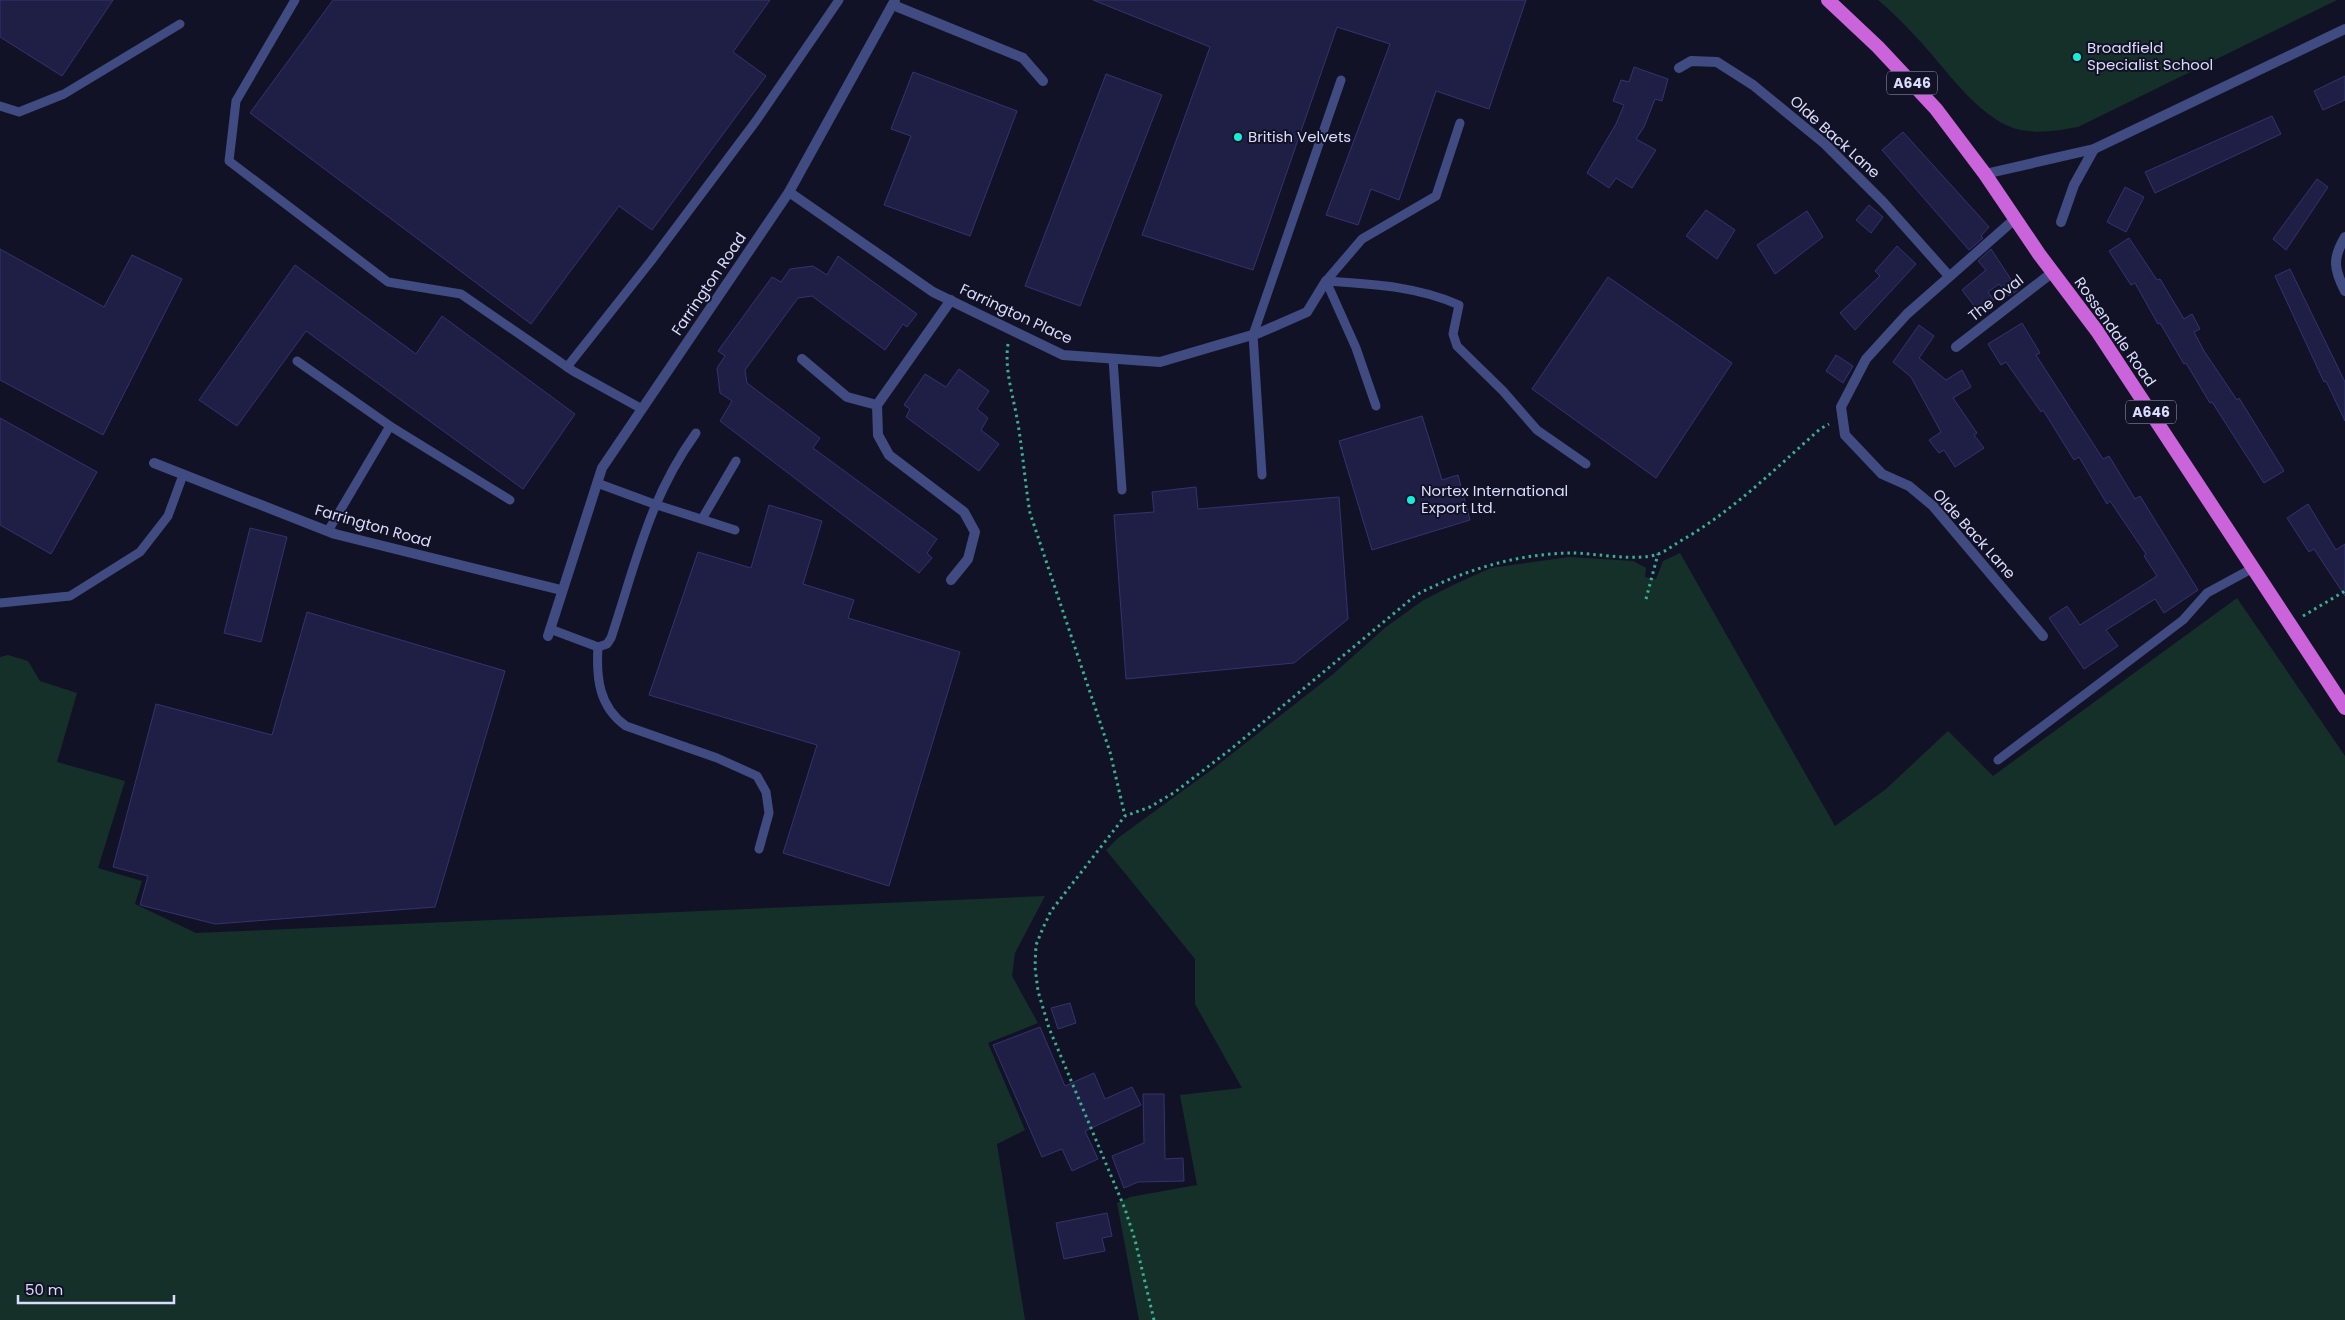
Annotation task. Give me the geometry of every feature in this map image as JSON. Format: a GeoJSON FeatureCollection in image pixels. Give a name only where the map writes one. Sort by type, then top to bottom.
{"type":"FeatureCollection","features":[{"type":"Feature","properties":{"kind":"highway","name":"Rossendale Road"},"geometry":{"type":"LineString","coordinates":[[1828,0],[1878,47],[1936,109],[1985,174],[2053,272],[2097,331],[2345,708]]}},
{"type":"Feature","properties":{"kind":"street"},"geometry":{"type":"LineString","coordinates":[[891,2],[1023,58],[1043,81]]}},
{"type":"Feature","properties":{"kind":"street","name":"Farrington Road"},"geometry":{"type":"LineString","coordinates":[[549,632],[602,468],[789,192],[891,2]]}},
{"type":"Feature","properties":{"kind":"street"},"geometry":{"type":"LineString","coordinates":[[1985,174],[2094,149],[2345,29]]}},
{"type":"Feature","properties":{"kind":"street","name":"Olde Back Lane"},"geometry":{"type":"LineString","coordinates":[[1680,68],[1691,61],[1716,62],[1752,85],[1837,156],[1883,202],[1949,276]]}},
{"type":"Feature","properties":{"kind":"street"},"geometry":{"type":"LineString","coordinates":[[2061,222],[2074,185],[2094,149]]}},
{"type":"Feature","properties":{"kind":"street","name":"Farrington Place"},"geometry":{"type":"LineString","coordinates":[[789,192],[933,292],[1063,355],[1160,362],[1253,335],[1307,312],[1326,281]]}},
{"type":"Feature","properties":{"kind":"street"},"geometry":{"type":"LineString","coordinates":[[1842,415],[1841,407],[1866,359],[1907,314],[2016,218]]}},
{"type":"Feature","properties":{"kind":"street"},"geometry":{"type":"LineString","coordinates":[[2345,237],[2336,251],[2336,272],[2345,291]]}},
{"type":"Feature","properties":{"kind":"street","name":"The Oval"},"geometry":{"type":"LineString","coordinates":[[1956,347],[2053,272]]}},
{"type":"Feature","properties":{"kind":"street"},"geometry":{"type":"LineString","coordinates":[[951,300],[877,405],[878,435],[889,455],[964,512],[975,532],[968,559],[952,580]]}},
{"type":"Feature","properties":{"kind":"street"},"geometry":{"type":"LineString","coordinates":[[802,359],[847,397],[877,405]]}},
{"type":"Feature","properties":{"kind":"street","name":"Olde Back Lane"},"geometry":{"type":"LineString","coordinates":[[1842,415],[1845,435],[1882,474],[1909,486],[1933,506],[2043,636]]}},
{"type":"Feature","properties":{"kind":"street","name":"Farrington Road"},"geometry":{"type":"LineString","coordinates":[[154,463],[328,531],[561,590]]}},
{"type":"Feature","properties":{"kind":"lane"},"geometry":{"type":"LineString","coordinates":[[296,0],[236,101],[229,161],[388,282],[461,294],[567,367],[642,409]]}},
{"type":"Feature","properties":{"kind":"lane"},"geometry":{"type":"LineString","coordinates":[[567,367],[651,262],[756,121],[839,0]]}},
{"type":"Feature","properties":{"kind":"lane"},"geometry":{"type":"LineString","coordinates":[[0,106],[19,112],[64,94],[180,24]]}},
{"type":"Feature","properties":{"kind":"lane"},"geometry":{"type":"LineString","coordinates":[[1262,475],[1253,335],[1341,80]]}},
{"type":"Feature","properties":{"kind":"lane"},"geometry":{"type":"LineString","coordinates":[[1326,281],[1362,238],[1436,196],[1460,123]]}},
{"type":"Feature","properties":{"kind":"lane"},"geometry":{"type":"LineString","coordinates":[[1326,281],[1356,348],[1376,406]]}},
{"type":"Feature","properties":{"kind":"lane"},"geometry":{"type":"LineString","coordinates":[[1326,281],[1380,284],[1442,297],[1459,304],[1453,334],[1456,346],[1503,391],[1537,430],[1586,464]]}},
{"type":"Feature","properties":{"kind":"lane"},"geometry":{"type":"LineString","coordinates":[[1113,359],[1122,490]]}},
{"type":"Feature","properties":{"kind":"lane"},"geometry":{"type":"LineString","coordinates":[[297,361],[390,426],[510,500]]}},
{"type":"Feature","properties":{"kind":"lane"},"geometry":{"type":"LineString","coordinates":[[328,531],[390,426]]}},
{"type":"Feature","properties":{"kind":"lane"},"geometry":{"type":"LineString","coordinates":[[549,632],[598,647],[607,644],[612,638],[654,504],[666,479],[696,433]]}},
{"type":"Feature","properties":{"kind":"lane"},"geometry":{"type":"LineString","coordinates":[[702,519],[736,462]]}},
{"type":"Feature","properties":{"kind":"lane"},"geometry":{"type":"LineString","coordinates":[[0,603],[70,596],[140,552],[168,516],[183,475]]}},
{"type":"Feature","properties":{"kind":"lane"},"geometry":{"type":"LineString","coordinates":[[597,483],[654,504],[736,530]]}},
{"type":"Feature","properties":{"kind":"lane"},"geometry":{"type":"LineString","coordinates":[[1998,760],[2183,620],[2206,594],[2253,568]]}},
{"type":"Feature","properties":{"kind":"lane"},"geometry":{"type":"LineString","coordinates":[[598,647],[597,675],[600,689],[604,702],[614,718],[626,726],[717,758],[757,776],[766,792],[769,813],[758,849]]}},
{"type":"Feature","properties":{"kind":"path"},"geometry":{"type":"LineString","coordinates":[[1010,330],[1005,360],[1018,426],[1030,512],[1110,752],[1125,816]]}},
{"type":"Feature","properties":{"kind":"path"},"geometry":{"type":"LineString","coordinates":[[1154,1320],[1135,1240],[1125,1209],[1049,1028],[1038,991],[1035,967],[1036,945],[1051,911],[1125,816],[1150,807],[1175,792],[1281,710],[1408,600],[1451,576],[1495,563],[1532,556],[1572,553],[1618,557],[1658,554],[1743,500],[1820,429],[1842,415]]}},
{"type":"Feature","properties":{"kind":"path"},"geometry":{"type":"LineString","coordinates":[[1646,599],[1658,554]]}},
{"type":"Feature","properties":{"kind":"path"},"geometry":{"type":"LineString","coordinates":[[2290,624],[2345,591]]}},
{"type":"Feature","properties":{"kind":"green space","name":"Broadfield Specialist School"},"geometry":{"type":"Polygon","coordinates":[[[1878,0],[2337,0],[2078,127],[2035,132],[2007,126],[1981,108],[1891,11],[1878,0]]]}},
{"type":"Feature","properties":{"kind":"green space"},"geometry":{"type":"Polygon","coordinates":[[[1680,553],[1835,826],[1886,789],[1948,731],[1993,776],[2237,598],[2345,756],[2345,1320],[1139,1320],[1117,1203],[1130,1197],[1197,1185],[1180,1095],[1242,1088],[1195,1004],[1195,959],[1106,850],[1118,838],[1214,768],[1332,675],[1386,627],[1422,601],[1491,568],[1569,557],[1633,561],[1646,568],[1645,577],[1656,579],[1663,561],[1680,553]]]}},
{"type":"Feature","properties":{"kind":"green space"},"geometry":{"type":"Polygon","coordinates":[[[8,655],[28,661],[40,681],[77,693],[57,762],[125,781],[98,868],[142,881],[135,904],[196,933],[1045,896],[1015,953],[1012,976],[1038,1023],[988,1043],[1025,1130],[997,1144],[1025,1320],[0,1320],[0,657],[8,655]]]}},
{"type":"Feature","properties":{"kind":"building"},"geometry":{"type":"Polygon","coordinates":[[[0,0],[113,0],[62,76],[0,37],[0,0]]]}},
{"type":"Feature","properties":{"kind":"building"},"geometry":{"type":"Polygon","coordinates":[[[333,0],[770,0],[733,52],[766,76],[652,230],[619,206],[531,324],[250,113],[333,0]]]}},
{"type":"Feature","properties":{"kind":"building"},"geometry":{"type":"Polygon","coordinates":[[[1093,0],[1526,0],[1489,109],[1436,91],[1399,200],[1371,189],[1358,225],[1326,215],[1390,44],[1337,27],[1253,270],[1142,235],[1210,47],[1093,0]]]}},
{"type":"Feature","properties":{"kind":"building"},"geometry":{"type":"Polygon","coordinates":[[[1634,67],[1668,79],[1662,101],[1655,99],[1644,127],[1636,139],[1656,150],[1632,188],[1616,178],[1609,188],[1587,173],[1616,124],[1624,105],[1613,101],[1621,80],[1629,82],[1634,67]]]}},
{"type":"Feature","properties":{"kind":"building"},"geometry":{"type":"Polygon","coordinates":[[[913,72],[1017,111],[970,236],[884,205],[911,136],[891,129],[913,72]]]}},
{"type":"Feature","properties":{"kind":"building"},"geometry":{"type":"Polygon","coordinates":[[[1106,74],[1162,95],[1080,306],[1025,286],[1106,74]]]}},
{"type":"Feature","properties":{"kind":"building"},"geometry":{"type":"Polygon","coordinates":[[[2345,76],[2345,100],[2323,110],[2314,91],[2345,76]]]}},
{"type":"Feature","properties":{"kind":"building"},"geometry":{"type":"Polygon","coordinates":[[[2272,116],[2281,134],[2155,193],[2145,172],[2272,116]]]}},
{"type":"Feature","properties":{"kind":"building"},"geometry":{"type":"Polygon","coordinates":[[[1903,132],[1989,227],[1981,236],[1983,238],[1969,250],[1882,150],[1903,132]]]}},
{"type":"Feature","properties":{"kind":"building"},"geometry":{"type":"Polygon","coordinates":[[[2317,179],[2328,187],[2286,250],[2273,239],[2317,179]]]}},
{"type":"Feature","properties":{"kind":"building"},"geometry":{"type":"Polygon","coordinates":[[[2125,187],[2144,197],[2126,232],[2107,222],[2125,187]]]}},
{"type":"Feature","properties":{"kind":"building"},"geometry":{"type":"Polygon","coordinates":[[[1869,205],[1883,217],[1871,233],[1856,220],[1869,205]]]}},
{"type":"Feature","properties":{"kind":"building"},"geometry":{"type":"Polygon","coordinates":[[[1706,210],[1735,230],[1717,259],[1686,236],[1706,210]]]}},
{"type":"Feature","properties":{"kind":"building"},"geometry":{"type":"Polygon","coordinates":[[[1807,211],[1823,237],[1775,274],[1757,245],[1807,211]]]}},
{"type":"Feature","properties":{"kind":"building"},"geometry":{"type":"Polygon","coordinates":[[[2129,238],[2157,280],[2160,279],[2184,319],[2192,314],[2200,329],[2194,332],[2204,351],[2237,400],[2239,398],[2284,471],[2264,483],[2212,402],[2210,403],[2186,363],[2184,364],[2160,323],[2158,324],[2135,283],[2131,285],[2109,251],[2129,238]]]}},
{"type":"Feature","properties":{"kind":"building"},"geometry":{"type":"Polygon","coordinates":[[[1897,246],[1916,264],[1855,330],[1840,313],[1880,276],[1875,271],[1897,246]]]}},
{"type":"Feature","properties":{"kind":"building"},"geometry":{"type":"Polygon","coordinates":[[[0,249],[104,307],[132,255],[182,279],[103,435],[0,380],[0,249]]]}},
{"type":"Feature","properties":{"kind":"building"},"geometry":{"type":"Polygon","coordinates":[[[1991,249],[2018,290],[2009,296],[1999,284],[1988,292],[1994,300],[1978,311],[1962,290],[1986,270],[1978,261],[1991,249]]]}},
{"type":"Feature","properties":{"kind":"building"},"geometry":{"type":"Polygon","coordinates":[[[838,256],[917,314],[907,327],[903,324],[885,350],[812,296],[798,298],[745,370],[747,383],[820,438],[813,448],[937,539],[927,553],[932,558],[919,573],[720,421],[732,401],[720,393],[717,368],[725,356],[718,351],[772,277],[781,282],[790,269],[813,266],[827,275],[838,256]]]}},
{"type":"Feature","properties":{"kind":"building"},"geometry":{"type":"Polygon","coordinates":[[[295,265],[416,354],[442,316],[575,414],[523,489],[306,331],[237,426],[199,400],[295,265]]]}},
{"type":"Feature","properties":{"kind":"building"},"geometry":{"type":"Polygon","coordinates":[[[2290,269],[2345,382],[2345,421],[2326,381],[2324,382],[2275,276],[2290,269]]]}},
{"type":"Feature","properties":{"kind":"building"},"geometry":{"type":"Polygon","coordinates":[[[1608,277],[1732,363],[1656,478],[1532,389],[1608,277]]]}},
{"type":"Feature","properties":{"kind":"building"},"geometry":{"type":"Polygon","coordinates":[[[2022,323],[2040,353],[2036,355],[2103,459],[2109,456],[2135,499],[2140,496],[2198,590],[2164,613],[2155,599],[2106,630],[2118,646],[2084,669],[2049,618],[2067,606],[2080,625],[2157,576],[2144,556],[2146,554],[2110,501],[2107,504],[2079,457],[2074,460],[2043,410],[2041,412],[2006,362],[2001,365],[1988,344],[2022,323]]]}},
{"type":"Feature","properties":{"kind":"building"},"geometry":{"type":"Polygon","coordinates":[[[1919,325],[1934,336],[1919,358],[1946,380],[1962,370],[1971,387],[1953,398],[1977,433],[1974,435],[1984,448],[1955,467],[1944,450],[1939,453],[1929,440],[1941,432],[1911,377],[1893,362],[1919,325]]]}},
{"type":"Feature","properties":{"kind":"building"},"geometry":{"type":"Polygon","coordinates":[[[1836,355],[1853,366],[1843,383],[1826,371],[1836,355]]]}},
{"type":"Feature","properties":{"kind":"building"},"geometry":{"type":"Polygon","coordinates":[[[959,369],[989,391],[977,409],[988,418],[981,430],[999,444],[979,471],[906,417],[910,409],[904,405],[925,374],[946,387],[959,369]]]}},
{"type":"Feature","properties":{"kind":"building","name":"Nortex International Export Ltd."},"geometry":{"type":"Polygon","coordinates":[[[1422,416],[1442,480],[1458,475],[1470,520],[1372,550],[1339,441],[1422,416]]]}},
{"type":"Feature","properties":{"kind":"building"},"geometry":{"type":"Polygon","coordinates":[[[0,418],[97,472],[51,554],[0,525],[0,418]]]}},
{"type":"Feature","properties":{"kind":"building"},"geometry":{"type":"Polygon","coordinates":[[[1196,487],[1198,509],[1339,497],[1348,619],[1294,663],[1126,679],[1114,515],[1154,512],[1152,492],[1196,487]]]}},
{"type":"Feature","properties":{"kind":"building"},"geometry":{"type":"Polygon","coordinates":[[[2308,504],[2336,550],[2345,544],[2345,596],[2314,549],[2309,552],[2287,518],[2308,504]]]}},
{"type":"Feature","properties":{"kind":"building"},"geometry":{"type":"Polygon","coordinates":[[[769,505],[822,521],[803,584],[854,600],[848,618],[960,652],[889,886],[783,853],[817,745],[649,695],[698,552],[751,568],[769,505]]]}},
{"type":"Feature","properties":{"kind":"building"},"geometry":{"type":"Polygon","coordinates":[[[250,528],[287,537],[261,642],[224,633],[250,528]]]}},
{"type":"Feature","properties":{"kind":"building"},"geometry":{"type":"Polygon","coordinates":[[[307,612],[505,671],[435,907],[215,924],[140,905],[148,876],[113,867],[156,704],[272,735],[307,612]]]}},
{"type":"Feature","properties":{"kind":"building"},"geometry":{"type":"Polygon","coordinates":[[[1070,1003],[1076,1023],[1058,1029],[1051,1008],[1070,1003]]]}},
{"type":"Feature","properties":{"kind":"building"},"geometry":{"type":"Polygon","coordinates":[[[1040,1027],[1065,1086],[1094,1073],[1105,1099],[1132,1087],[1141,1105],[1085,1131],[1098,1159],[1072,1171],[1062,1149],[1042,1157],[993,1045],[1040,1027]]]}},
{"type":"Feature","properties":{"kind":"building"},"geometry":{"type":"Polygon","coordinates":[[[1143,1094],[1164,1094],[1165,1159],[1183,1158],[1184,1181],[1138,1182],[1124,1188],[1112,1156],[1144,1143],[1143,1094]]]}},
{"type":"Feature","properties":{"kind":"building"},"geometry":{"type":"Polygon","coordinates":[[[1107,1213],[1112,1236],[1102,1238],[1105,1251],[1064,1259],[1056,1223],[1107,1213]]]}},
{"type":"Feature","properties":{"kind":"place","name":"Broadfield Specialist School"},"geometry":{"type":"Point","coordinates":[2077,57]}},
{"type":"Feature","properties":{"kind":"place","name":"British Velvets"},"geometry":{"type":"Point","coordinates":[1238,137]}},
{"type":"Feature","properties":{"kind":"place","name":"Nortex International Export Ltd."},"geometry":{"type":"Point","coordinates":[1411,500]}}]}
